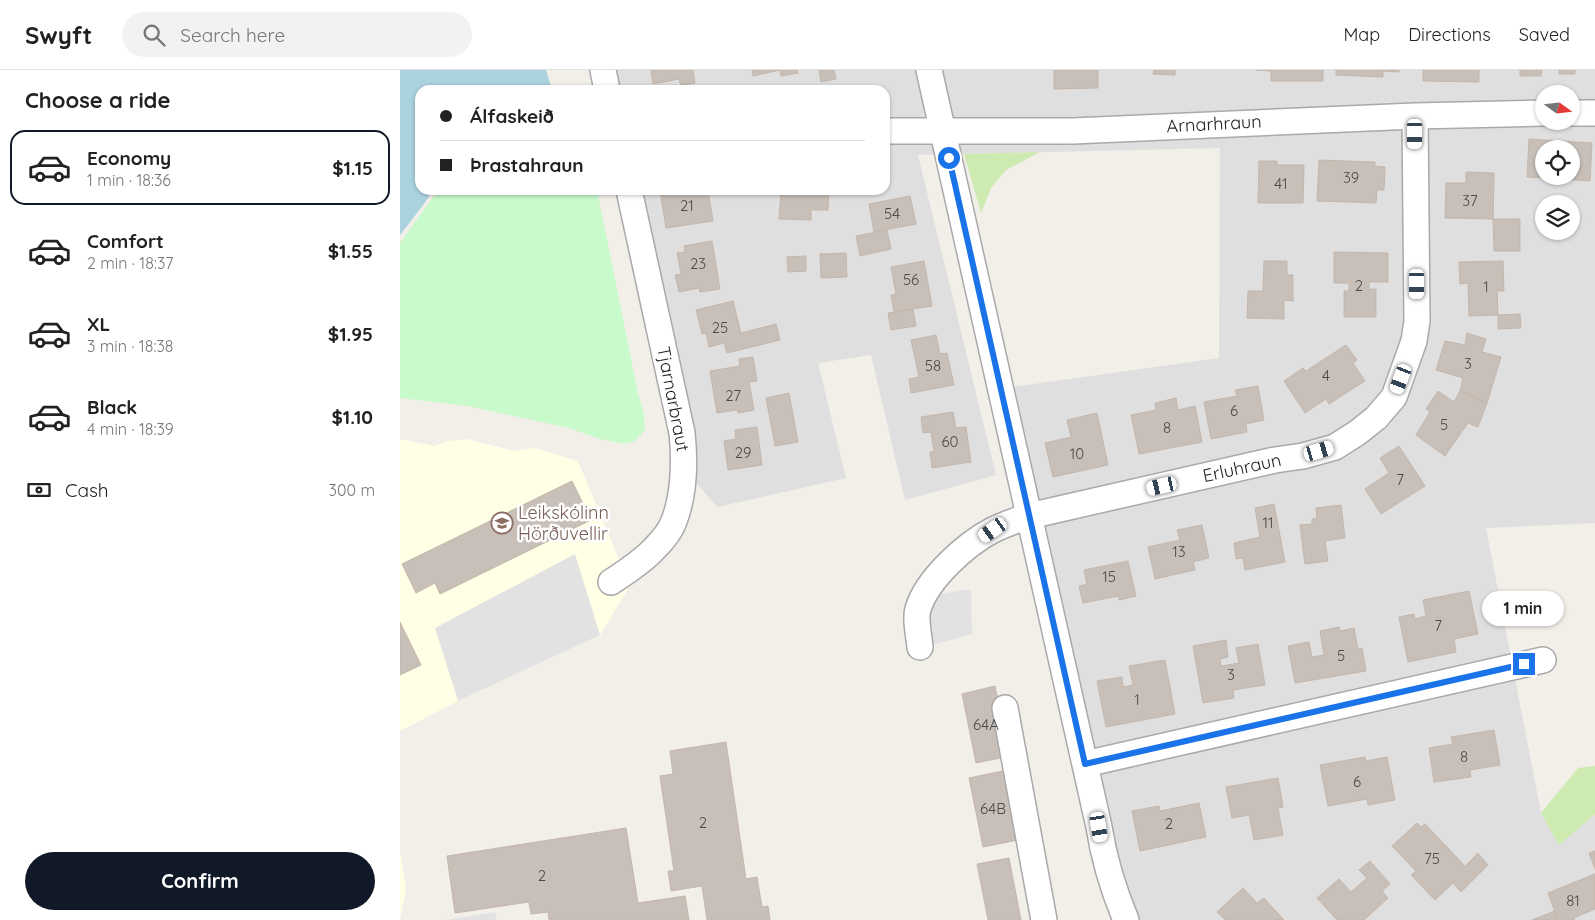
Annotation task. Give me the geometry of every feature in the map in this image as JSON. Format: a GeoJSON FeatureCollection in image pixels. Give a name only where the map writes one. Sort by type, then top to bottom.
{"type":"FeatureCollection","features":[{"type":"Feature","properties":{"kind":"street"},"geometry":{"type":"LineString","coordinates":[[603,70],[607,85]]}},
{"type":"Feature","properties":{"kind":"street"},"geometry":{"type":"LineString","coordinates":[[929,70],[1109,876],[1126,920]]}},
{"type":"Feature","properties":{"kind":"street"},"geometry":{"type":"LineString","coordinates":[[1580,113],[1595,112]]}},
{"type":"Feature","properties":{"kind":"street","name":"Arnarhraun"},"geometry":{"type":"LineString","coordinates":[[890,131],[1073,131],[1415,116],[1535,113]]}},
{"type":"Feature","properties":{"kind":"street","name":"Erluhraun"},"geometry":{"type":"LineString","coordinates":[[920,647],[917,610],[928,587],[960,554],[993,530],[1029,516],[1266,462],[1303,456],[1334,447],[1357,433],[1376,418],[1394,397],[1414,342],[1417,322],[1415,116]]}},
{"type":"Feature","properties":{"kind":"street","name":"Tjarnarbraut"},"geometry":{"type":"LineString","coordinates":[[611,582],[655,549],[674,522],[682,486],[684,458],[682,433],[630,195]]}},
{"type":"Feature","properties":{"kind":"street"},"geometry":{"type":"LineString","coordinates":[[1085,764],[1543,660]]}},
{"type":"Feature","properties":{"kind":"street"},"geometry":{"type":"LineString","coordinates":[[1005,708],[1044,920]]}},
{"type":"Feature","properties":{"kind":"shaded area"},"geometry":{"type":"Polygon","coordinates":[[[603,70],[1595,70],[1595,523],[1486,528],[1541,813],[1559,845],[1595,814],[1595,920],[1134,920],[1123,906],[1012,387],[1219,358],[1220,148],[918,155],[996,475],[905,500],[871,355],[818,363],[846,478],[717,507],[686,471],[628,195],[890,195],[890,85],[606,85],[603,70]]]}},
{"type":"Feature","properties":{"kind":"shaded area","name":"Leikskólinn Hörðuvellir"},"geometry":{"type":"Polygon","coordinates":[[[400,439],[434,446],[449,441],[467,439],[514,451],[534,448],[578,461],[630,586],[600,635],[458,701],[400,731],[400,439]]]}},
{"type":"Feature","properties":{"kind":"shaded area"},"geometry":{"type":"Polygon","coordinates":[[[575,554],[600,635],[458,701],[435,628],[575,554]]]}},
{"type":"Feature","properties":{"kind":"shaded area"},"geometry":{"type":"Polygon","coordinates":[[[971,589],[972,634],[927,646],[929,596],[971,589]]]}},
{"type":"Feature","properties":{"kind":"shaded area"},"geometry":{"type":"Polygon","coordinates":[[[400,851],[406,888],[400,920],[400,851]]]}},
{"type":"Feature","properties":{"kind":"shaded area"},"geometry":{"type":"Polygon","coordinates":[[[495,912],[497,920],[446,920],[495,912]]]}},
{"type":"Feature","properties":{"kind":"green space"},"geometry":{"type":"Polygon","coordinates":[[[1040,152],[1006,170],[991,188],[981,213],[964,154],[1040,152]]]}},
{"type":"Feature","properties":{"kind":"green space"},"geometry":{"type":"Polygon","coordinates":[[[434,195],[598,195],[638,393],[644,414],[645,430],[635,441],[624,444],[600,439],[569,428],[468,406],[400,398],[400,243],[434,195]]]}},
{"type":"Feature","properties":{"kind":"green space"},"geometry":{"type":"Polygon","coordinates":[[[1595,766],[1595,814],[1559,845],[1541,813],[1578,768],[1595,766]]]}},
{"type":"Feature","properties":{"kind":"water"},"geometry":{"type":"Polygon","coordinates":[[[400,70],[546,70],[550,85],[415,85],[415,195],[430,195],[400,235],[400,70]]]}},
{"type":"Feature","properties":{"kind":"building"},"geometry":{"type":"Polygon","coordinates":[[[651,70],[693,70],[695,83],[681,85],[679,79],[653,84],[651,70]]]}},
{"type":"Feature","properties":{"kind":"building"},"geometry":{"type":"Polygon","coordinates":[[[752,70],[780,70],[753,76],[752,70]]]}},
{"type":"Feature","properties":{"kind":"building"},"geometry":{"type":"Polygon","coordinates":[[[780,70],[797,70],[798,73],[781,76],[780,70]]]}},
{"type":"Feature","properties":{"kind":"building"},"geometry":{"type":"Polygon","coordinates":[[[819,70],[834,70],[836,79],[821,82],[819,70]]]}},
{"type":"Feature","properties":{"kind":"building"},"geometry":{"type":"Polygon","coordinates":[[[1054,70],[1098,70],[1098,88],[1054,89],[1054,70]]]}},
{"type":"Feature","properties":{"kind":"building"},"geometry":{"type":"Polygon","coordinates":[[[1154,70],[1175,70],[1175,75],[1153,74],[1154,70]]]}},
{"type":"Feature","properties":{"kind":"building"},"geometry":{"type":"Polygon","coordinates":[[[1256,70],[1323,70],[1323,81],[1271,81],[1271,71],[1256,70]]]}},
{"type":"Feature","properties":{"kind":"building"},"geometry":{"type":"Polygon","coordinates":[[[1336,70],[1399,70],[1399,72],[1383,71],[1383,77],[1336,75],[1336,70]]]}},
{"type":"Feature","properties":{"kind":"building"},"geometry":{"type":"Polygon","coordinates":[[[1423,70],[1479,70],[1479,82],[1423,81],[1423,70]]]}},
{"type":"Feature","properties":{"kind":"building"},"geometry":{"type":"Polygon","coordinates":[[[1520,70],[1542,70],[1541,76],[1520,76],[1520,70]]]}},
{"type":"Feature","properties":{"kind":"building"},"geometry":{"type":"Polygon","coordinates":[[[1559,70],[1575,70],[1575,74],[1559,74],[1559,70]]]}},
{"type":"Feature","properties":{"kind":"building"},"geometry":{"type":"Polygon","coordinates":[[[1529,139],[1545,140],[1535,140],[1535,178],[1527,177],[1529,139]]]}},
{"type":"Feature","properties":{"kind":"building"},"geometry":{"type":"Polygon","coordinates":[[[1580,142],[1592,143],[1590,181],[1580,180],[1580,142]]]}},
{"type":"Feature","properties":{"kind":"building"},"geometry":{"type":"Polygon","coordinates":[[[1319,160],[1375,162],[1375,166],[1385,167],[1384,190],[1377,190],[1376,203],[1317,201],[1319,160]]]}},
{"type":"Feature","properties":{"kind":"building"},"geometry":{"type":"Polygon","coordinates":[[[1259,161],[1277,161],[1277,165],[1304,165],[1303,203],[1258,203],[1259,161]]]}},
{"type":"Feature","properties":{"kind":"building"},"geometry":{"type":"Polygon","coordinates":[[[1466,172],[1494,173],[1493,219],[1445,218],[1446,183],[1466,183],[1466,172]]]}},
{"type":"Feature","properties":{"kind":"building"},"geometry":{"type":"Polygon","coordinates":[[[661,195],[709,195],[713,221],[666,228],[661,195]]]}},
{"type":"Feature","properties":{"kind":"building"},"geometry":{"type":"Polygon","coordinates":[[[781,195],[829,195],[828,210],[811,210],[811,220],[779,219],[781,195]]]}},
{"type":"Feature","properties":{"kind":"building"},"geometry":{"type":"Polygon","coordinates":[[[910,196],[916,224],[874,232],[869,204],[910,196]]]}},
{"type":"Feature","properties":{"kind":"building"},"geometry":{"type":"Polygon","coordinates":[[[1493,219],[1520,219],[1520,251],[1494,251],[1493,219]]]}},
{"type":"Feature","properties":{"kind":"building"},"geometry":{"type":"Polygon","coordinates":[[[887,230],[891,249],[860,256],[856,236],[887,230]]]}},
{"type":"Feature","properties":{"kind":"building"},"geometry":{"type":"Polygon","coordinates":[[[712,241],[720,289],[700,292],[699,288],[679,292],[675,275],[681,274],[677,253],[685,252],[684,246],[712,241]]]}},
{"type":"Feature","properties":{"kind":"building"},"geometry":{"type":"Polygon","coordinates":[[[1334,252],[1388,253],[1388,282],[1369,282],[1369,289],[1376,289],[1376,317],[1344,317],[1344,291],[1349,291],[1349,283],[1334,283],[1334,252]]]}},
{"type":"Feature","properties":{"kind":"building"},"geometry":{"type":"Polygon","coordinates":[[[846,253],[847,277],[821,278],[820,254],[846,253]]]}},
{"type":"Feature","properties":{"kind":"building"},"geometry":{"type":"Polygon","coordinates":[[[806,256],[806,271],[788,272],[787,257],[806,256]]]}},
{"type":"Feature","properties":{"kind":"building"},"geometry":{"type":"Polygon","coordinates":[[[924,261],[932,306],[894,312],[891,295],[896,294],[891,267],[924,261]]]}},
{"type":"Feature","properties":{"kind":"building"},"geometry":{"type":"Polygon","coordinates":[[[1264,261],[1287,261],[1287,275],[1293,275],[1293,301],[1284,300],[1284,319],[1247,318],[1248,291],[1263,291],[1264,261]]]}},
{"type":"Feature","properties":{"kind":"building"},"geometry":{"type":"Polygon","coordinates":[[[1503,261],[1504,291],[1497,291],[1498,315],[1469,316],[1468,283],[1460,284],[1459,262],[1503,261]]]}},
{"type":"Feature","properties":{"kind":"building"},"geometry":{"type":"Polygon","coordinates":[[[733,301],[741,333],[776,324],[780,340],[727,353],[724,343],[709,347],[706,333],[702,334],[696,310],[733,301]]]}},
{"type":"Feature","properties":{"kind":"building"},"geometry":{"type":"Polygon","coordinates":[[[913,309],[916,326],[891,330],[888,313],[913,309]]]}},
{"type":"Feature","properties":{"kind":"building"},"geometry":{"type":"Polygon","coordinates":[[[1520,314],[1521,328],[1498,329],[1498,315],[1520,314]]]}},
{"type":"Feature","properties":{"kind":"building"},"geometry":{"type":"Polygon","coordinates":[[[1467,333],[1486,339],[1482,352],[1501,357],[1487,403],[1460,391],[1463,378],[1436,370],[1445,341],[1465,345],[1467,333]]]}},
{"type":"Feature","properties":{"kind":"building"},"geometry":{"type":"Polygon","coordinates":[[[936,335],[940,354],[947,353],[954,385],[911,393],[909,379],[919,377],[911,340],[936,335]]]}},
{"type":"Feature","properties":{"kind":"building"},"geometry":{"type":"Polygon","coordinates":[[[1346,345],[1357,360],[1353,363],[1365,381],[1329,404],[1326,399],[1305,413],[1284,381],[1303,368],[1306,371],[1346,345]]]}},
{"type":"Feature","properties":{"kind":"building"},"geometry":{"type":"Polygon","coordinates":[[[753,357],[757,381],[749,382],[754,410],[738,413],[737,410],[717,413],[710,371],[740,366],[739,359],[753,357]]]}},
{"type":"Feature","properties":{"kind":"building"},"geometry":{"type":"Polygon","coordinates":[[[1258,386],[1264,420],[1246,424],[1247,432],[1211,439],[1204,402],[1237,396],[1235,390],[1258,386]]]}},
{"type":"Feature","properties":{"kind":"building"},"geometry":{"type":"Polygon","coordinates":[[[1438,391],[1454,402],[1460,391],[1487,403],[1478,427],[1468,423],[1445,456],[1416,435],[1430,412],[1426,409],[1438,391]]]}},
{"type":"Feature","properties":{"kind":"building"},"geometry":{"type":"Polygon","coordinates":[[[789,393],[798,442],[775,446],[766,398],[789,393]]]}},
{"type":"Feature","properties":{"kind":"building"},"geometry":{"type":"Polygon","coordinates":[[[1176,398],[1178,410],[1195,406],[1202,442],[1139,454],[1131,415],[1156,410],[1155,403],[1176,398]]]}},
{"type":"Feature","properties":{"kind":"building"},"geometry":{"type":"Polygon","coordinates":[[[953,412],[956,428],[966,427],[971,462],[932,468],[930,452],[934,452],[931,432],[923,433],[921,417],[953,412]]]}},
{"type":"Feature","properties":{"kind":"building"},"geometry":{"type":"Polygon","coordinates":[[[1097,413],[1108,465],[1053,477],[1045,443],[1071,437],[1067,420],[1097,413]]]}},
{"type":"Feature","properties":{"kind":"building"},"geometry":{"type":"Polygon","coordinates":[[[757,427],[762,465],[728,470],[724,441],[736,439],[735,430],[757,427]]]}},
{"type":"Feature","properties":{"kind":"building"},"geometry":{"type":"Polygon","coordinates":[[[1399,446],[1425,486],[1381,514],[1365,489],[1389,473],[1380,458],[1399,446]]]}},
{"type":"Feature","properties":{"kind":"building"},"geometry":{"type":"Polygon","coordinates":[[[572,481],[591,520],[440,594],[435,583],[416,593],[402,564],[572,481]]]}},
{"type":"Feature","properties":{"kind":"building"},"geometry":{"type":"Polygon","coordinates":[[[1274,504],[1285,562],[1245,570],[1243,558],[1236,559],[1234,543],[1260,537],[1255,508],[1274,504]]]}},
{"type":"Feature","properties":{"kind":"building"},"geometry":{"type":"Polygon","coordinates":[[[1341,505],[1345,538],[1325,541],[1328,561],[1305,564],[1300,525],[1312,524],[1312,519],[1317,518],[1316,508],[1341,505]]]}},
{"type":"Feature","properties":{"kind":"building"},"geometry":{"type":"Polygon","coordinates":[[[1202,525],[1209,558],[1193,562],[1195,570],[1155,579],[1148,547],[1180,540],[1177,530],[1202,525]]]}},
{"type":"Feature","properties":{"kind":"building"},"geometry":{"type":"Polygon","coordinates":[[[1128,561],[1136,596],[1119,600],[1119,596],[1083,603],[1079,586],[1087,584],[1084,570],[1128,561]]]}},
{"type":"Feature","properties":{"kind":"building"},"geometry":{"type":"Polygon","coordinates":[[[1469,591],[1478,634],[1454,639],[1456,652],[1408,662],[1399,617],[1414,614],[1415,619],[1426,616],[1423,600],[1469,591]]]}},
{"type":"Feature","properties":{"kind":"building"},"geometry":{"type":"Polygon","coordinates":[[[400,622],[421,665],[400,675],[400,622]]]}},
{"type":"Feature","properties":{"kind":"building"},"geometry":{"type":"Polygon","coordinates":[[[1339,627],[1340,631],[1354,628],[1358,649],[1362,648],[1366,671],[1295,683],[1288,646],[1309,642],[1312,657],[1324,655],[1320,631],[1339,627]]]}},
{"type":"Feature","properties":{"kind":"building"},"geometry":{"type":"Polygon","coordinates":[[[1226,640],[1228,657],[1220,659],[1221,666],[1239,663],[1236,648],[1258,644],[1265,685],[1233,690],[1234,698],[1203,703],[1193,646],[1226,640]]]}},
{"type":"Feature","properties":{"kind":"building"},"geometry":{"type":"Polygon","coordinates":[[[1165,660],[1175,714],[1106,727],[1097,681],[1122,677],[1123,687],[1133,685],[1129,666],[1165,660]]]}},
{"type":"Feature","properties":{"kind":"building"},"geometry":{"type":"Polygon","coordinates":[[[995,686],[1010,756],[976,763],[962,694],[995,686]]]}},
{"type":"Feature","properties":{"kind":"building"},"geometry":{"type":"Polygon","coordinates":[[[1494,730],[1500,765],[1470,770],[1471,777],[1434,782],[1429,748],[1453,744],[1451,737],[1494,730]]]}},
{"type":"Feature","properties":{"kind":"building"},"geometry":{"type":"Polygon","coordinates":[[[726,742],[746,879],[757,877],[762,907],[768,906],[770,920],[707,920],[702,886],[671,891],[668,871],[674,871],[660,776],[673,774],[670,751],[726,742]]]}},
{"type":"Feature","properties":{"kind":"building"},"geometry":{"type":"Polygon","coordinates":[[[1365,757],[1366,761],[1387,757],[1395,800],[1368,805],[1367,799],[1328,806],[1320,765],[1365,757]]]}},
{"type":"Feature","properties":{"kind":"building"},"geometry":{"type":"Polygon","coordinates":[[[1003,771],[1018,840],[983,847],[969,778],[1003,771]]]}},
{"type":"Feature","properties":{"kind":"building"},"geometry":{"type":"Polygon","coordinates":[[[1278,778],[1283,807],[1278,808],[1283,835],[1254,840],[1249,815],[1232,818],[1226,787],[1278,778]]]}},
{"type":"Feature","properties":{"kind":"building"},"geometry":{"type":"Polygon","coordinates":[[[1199,803],[1206,837],[1140,851],[1132,811],[1159,806],[1160,811],[1199,803]]]}},
{"type":"Feature","properties":{"kind":"building"},"geometry":{"type":"Polygon","coordinates":[[[1417,823],[1421,827],[1425,824],[1465,866],[1478,853],[1488,865],[1461,892],[1453,883],[1435,900],[1411,875],[1416,871],[1392,846],[1417,823]]]}},
{"type":"Feature","properties":{"kind":"building"},"geometry":{"type":"Polygon","coordinates":[[[626,828],[638,903],[685,896],[689,920],[549,920],[548,912],[531,914],[529,902],[455,913],[447,856],[626,828]]]}},
{"type":"Feature","properties":{"kind":"building"},"geometry":{"type":"Polygon","coordinates":[[[1595,851],[1595,869],[1589,853],[1595,851]]]}},
{"type":"Feature","properties":{"kind":"building"},"geometry":{"type":"Polygon","coordinates":[[[1009,858],[1021,920],[988,920],[977,864],[1009,858]]]}},
{"type":"Feature","properties":{"kind":"building"},"geometry":{"type":"Polygon","coordinates":[[[1370,861],[1390,884],[1382,891],[1388,898],[1364,920],[1337,920],[1317,898],[1339,879],[1351,892],[1367,878],[1359,870],[1370,861]]]}},
{"type":"Feature","properties":{"kind":"building"},"geometry":{"type":"Polygon","coordinates":[[[1595,874],[1595,909],[1574,918],[1575,920],[1558,920],[1548,893],[1595,874]]]}},
{"type":"Feature","properties":{"kind":"building"},"geometry":{"type":"Polygon","coordinates":[[[1243,888],[1257,903],[1264,898],[1284,920],[1225,920],[1217,912],[1243,888]]]}},
{"type":"Feature","properties":{"kind":"building"},"geometry":{"type":"Polygon","coordinates":[[[1555,911],[1558,920],[1532,920],[1555,911]]]}},
{"type":"Feature","properties":{"kind":"place","name":"Leikskólinn Hörðuvellir"},"geometry":{"type":"Point","coordinates":[502,523]}},
{"type":"Feature","properties":{"kind":"route"},"geometry":{"type":"LineString","coordinates":[[949,158],[1085,764],[1524,664]]}}]}
